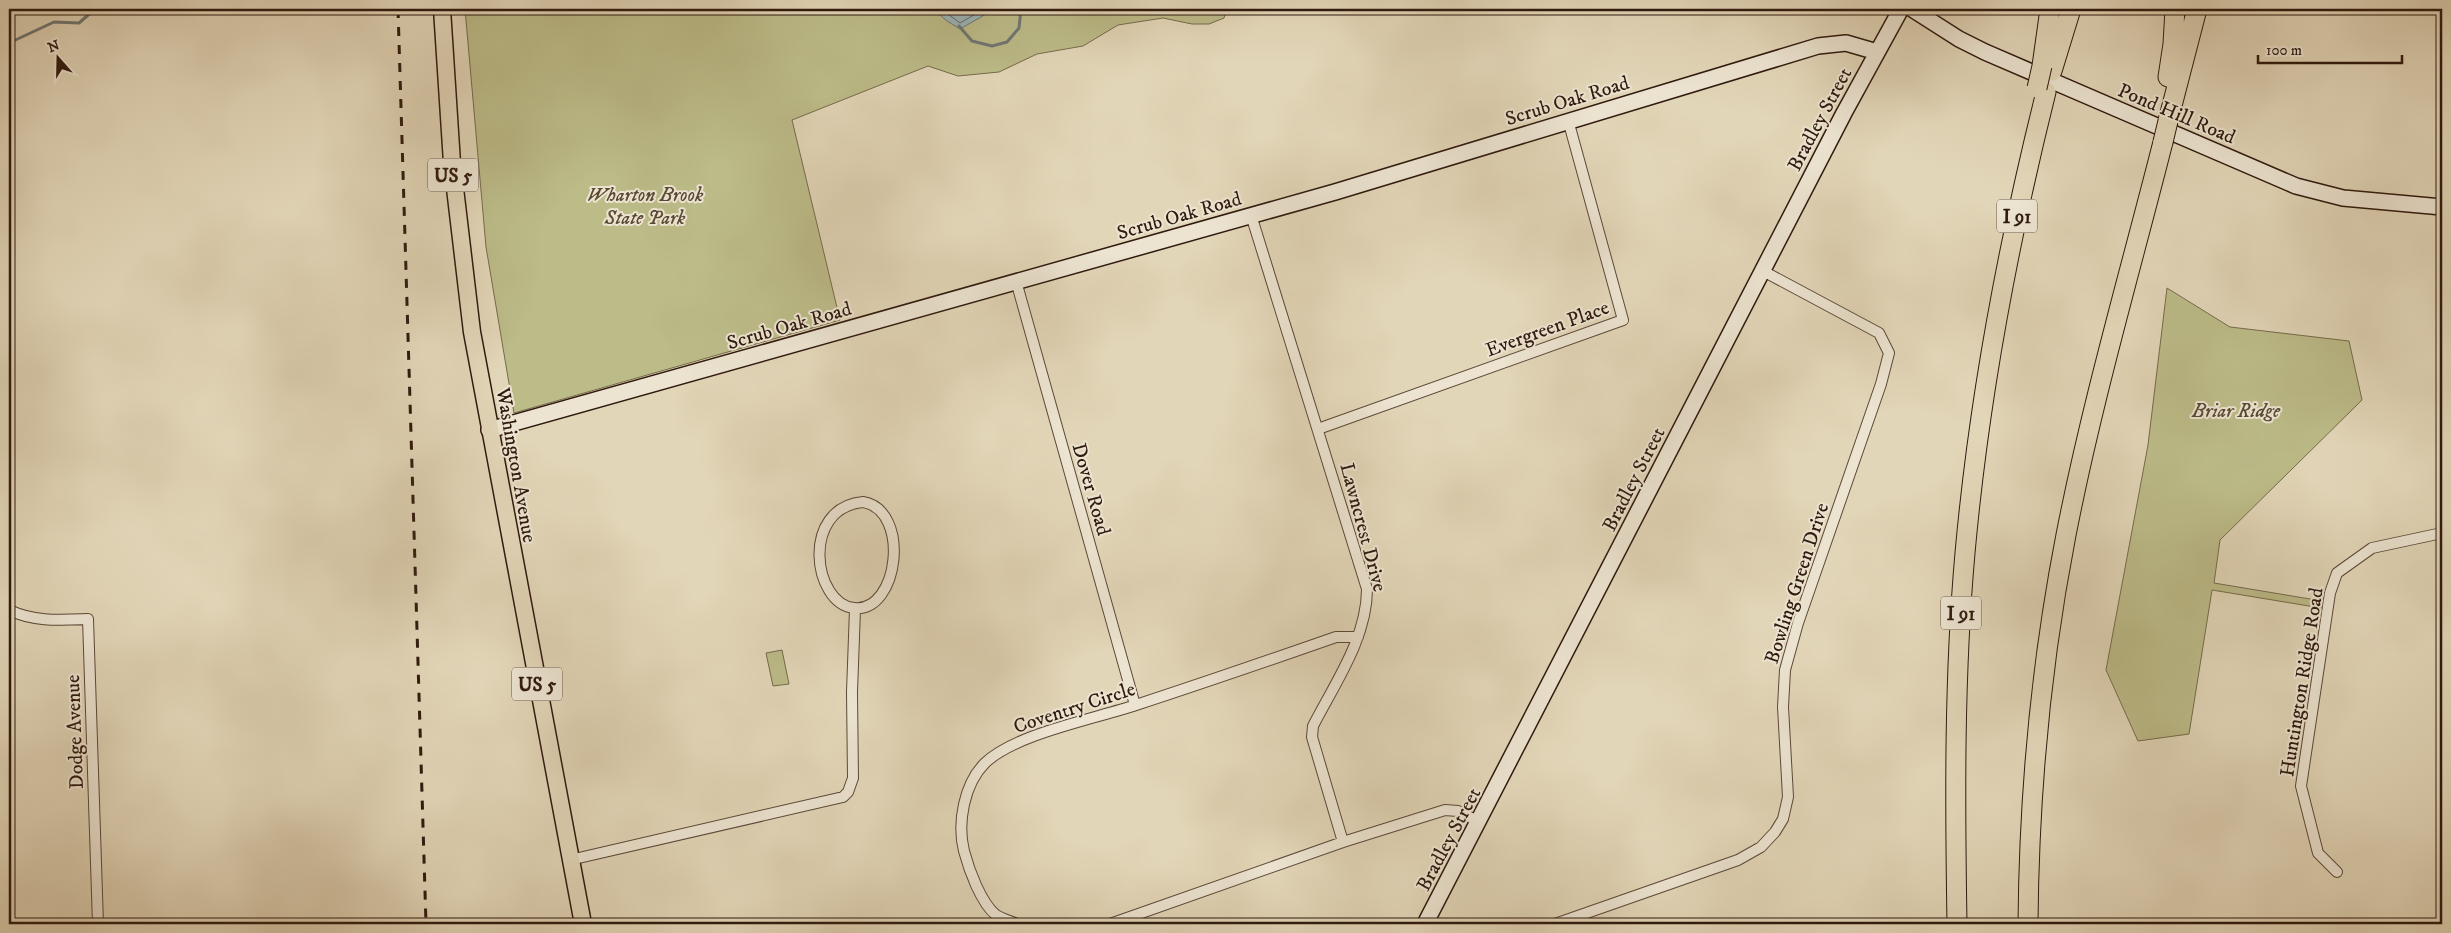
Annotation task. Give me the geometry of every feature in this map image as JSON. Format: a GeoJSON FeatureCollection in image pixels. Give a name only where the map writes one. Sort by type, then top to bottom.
{"type":"FeatureCollection","features":[{"type":"Feature","properties":{"kind":"highway"},"geometry":{"type":"LineString","coordinates":[[2047,68],[2050,9]]}},
{"type":"Feature","properties":{"kind":"highway","name":"I 91"},"geometry":{"type":"LineString","coordinates":[[1957,924],[1956,695],[1969,510],[1980,417],[1998,304],[2037,128],[2042,90],[2047,68],[2071,9]]}},
{"type":"Feature","properties":{"kind":"highway"},"geometry":{"type":"LineString","coordinates":[[2169,117],[2167,85],[2173,44],[2175,9]]}},
{"type":"Feature","properties":{"kind":"highway"},"geometry":{"type":"LineString","coordinates":[[2028,924],[2035,763],[2061,565],[2088,437],[2197,9]]}},
{"type":"Feature","properties":{"kind":"main road","name":"Washington Avenue"},"geometry":{"type":"LineString","coordinates":[[442,9],[447,98],[458,221],[472,332],[583,924]]}},
{"type":"Feature","properties":{"kind":"street"},"geometry":{"type":"LineString","coordinates":[[1877,52],[1901,9]]}},
{"type":"Feature","properties":{"kind":"street","name":"Pond Hill Road"},"geometry":{"type":"LineString","coordinates":[[1912,9],[1954,36],[1985,52],[2296,186],[2343,198],[2442,207]]}},
{"type":"Feature","properties":{"kind":"street","name":"Scrub Oak Road"},"geometry":{"type":"LineString","coordinates":[[489,430],[1251,215],[1823,44],[1846,43],[1877,52]]}},
{"type":"Feature","properties":{"kind":"street","name":"Bradley Street"},"geometry":{"type":"LineString","coordinates":[[1426,924],[1877,52]]}},
{"type":"Feature","properties":{"kind":"street","name":"Evergreen Place"},"geometry":{"type":"LineString","coordinates":[[1318,429],[1623,320],[1568,120]]}},
{"type":"Feature","properties":{"kind":"street","name":"Lawncrest Drive"},"geometry":{"type":"LineString","coordinates":[[1251,215],[1367,589],[1367,610],[1358,637],[1313,726],[1312,737],[1343,842]]}},
{"type":"Feature","properties":{"kind":"street","name":"Bowling Green Drive"},"geometry":{"type":"LineString","coordinates":[[1555,924],[1738,860],[1767,843],[1783,819],[1788,797],[1783,707],[1784,670],[1798,623],[1881,384],[1889,353],[1879,333],[1763,271]]}},
{"type":"Feature","properties":{"kind":"street","name":"Dover Road"},"geometry":{"type":"LineString","coordinates":[[1016,281],[1135,706]]}},
{"type":"Feature","properties":{"kind":"street"},"geometry":{"type":"LineString","coordinates":[[863,502],[877,508],[888,523],[893,544],[893,570],[885,588],[872,603],[854,608],[843,604],[827,586],[820,567],[820,542],[827,524],[834,514],[850,503],[863,502]]}},
{"type":"Feature","properties":{"kind":"street","name":"Huntington Ridge Road"},"geometry":{"type":"LineString","coordinates":[[2336,872],[2318,852],[2301,786],[2330,594],[2337,573],[2372,548],[2442,533]]}},
{"type":"Feature","properties":{"kind":"street"},"geometry":{"type":"LineString","coordinates":[[570,860],[843,797],[848,792],[853,778],[852,692],[854,608]]}},
{"type":"Feature","properties":{"kind":"street","name":"Dodge Avenue"},"geometry":{"type":"LineString","coordinates":[[9,610],[30,618],[47,620],[88,619],[98,924]]}},
{"type":"Feature","properties":{"kind":"street","name":"Coventry Circle"},"geometry":{"type":"LineString","coordinates":[[1017,924],[996,915],[979,891],[968,865],[960,836],[964,808],[970,786],[984,764],[1006,747],[1135,706],[1336,637],[1358,637]]}},
{"type":"Feature","properties":{"kind":"street"},"geometry":{"type":"LineString","coordinates":[[1110,924],[1343,842],[1445,810],[1458,811],[1479,822]]}},
{"type":"Feature","properties":{"kind":"green space","name":"Wharton Brook State Park"},"geometry":{"type":"Polygon","coordinates":[[[465,9],[1231,9],[1226,12],[1224,18],[1209,24],[1192,24],[1163,18],[1118,25],[1083,46],[1037,54],[999,72],[958,76],[928,66],[792,120],[840,320],[514,413],[486,247],[465,9]]]}},
{"type":"Feature","properties":{"kind":"green space","name":"Briar Ridge"},"geometry":{"type":"Polygon","coordinates":[[[2167,288],[2230,327],[2349,341],[2362,400],[2220,540],[2214,583],[2322,601],[2321,608],[2212,590],[2189,734],[2138,741],[2106,670],[2148,445],[2167,288]]]}},
{"type":"Feature","properties":{"kind":"green space"},"geometry":{"type":"Polygon","coordinates":[[[782,650],[789,684],[773,686],[766,653],[782,650]]]}},
{"type":"Feature","properties":{"kind":"water"},"geometry":{"type":"Polygon","coordinates":[[[933,9],[989,9],[988,13],[960,29],[933,9]]]}},
{"type":"Feature","properties":{"kind":"waterway"},"geometry":{"type":"LineString","coordinates":[[9,43],[54,22],[79,23],[95,9]]}},
{"type":"Feature","properties":{"kind":"waterway"},"geometry":{"type":"LineString","coordinates":[[959,26],[972,41],[992,46],[1007,42],[1019,28],[1021,9]]}},
{"type":"Feature","properties":{"kind":"railway"},"geometry":{"type":"LineString","coordinates":[[398,9],[426,924]]}}]}
